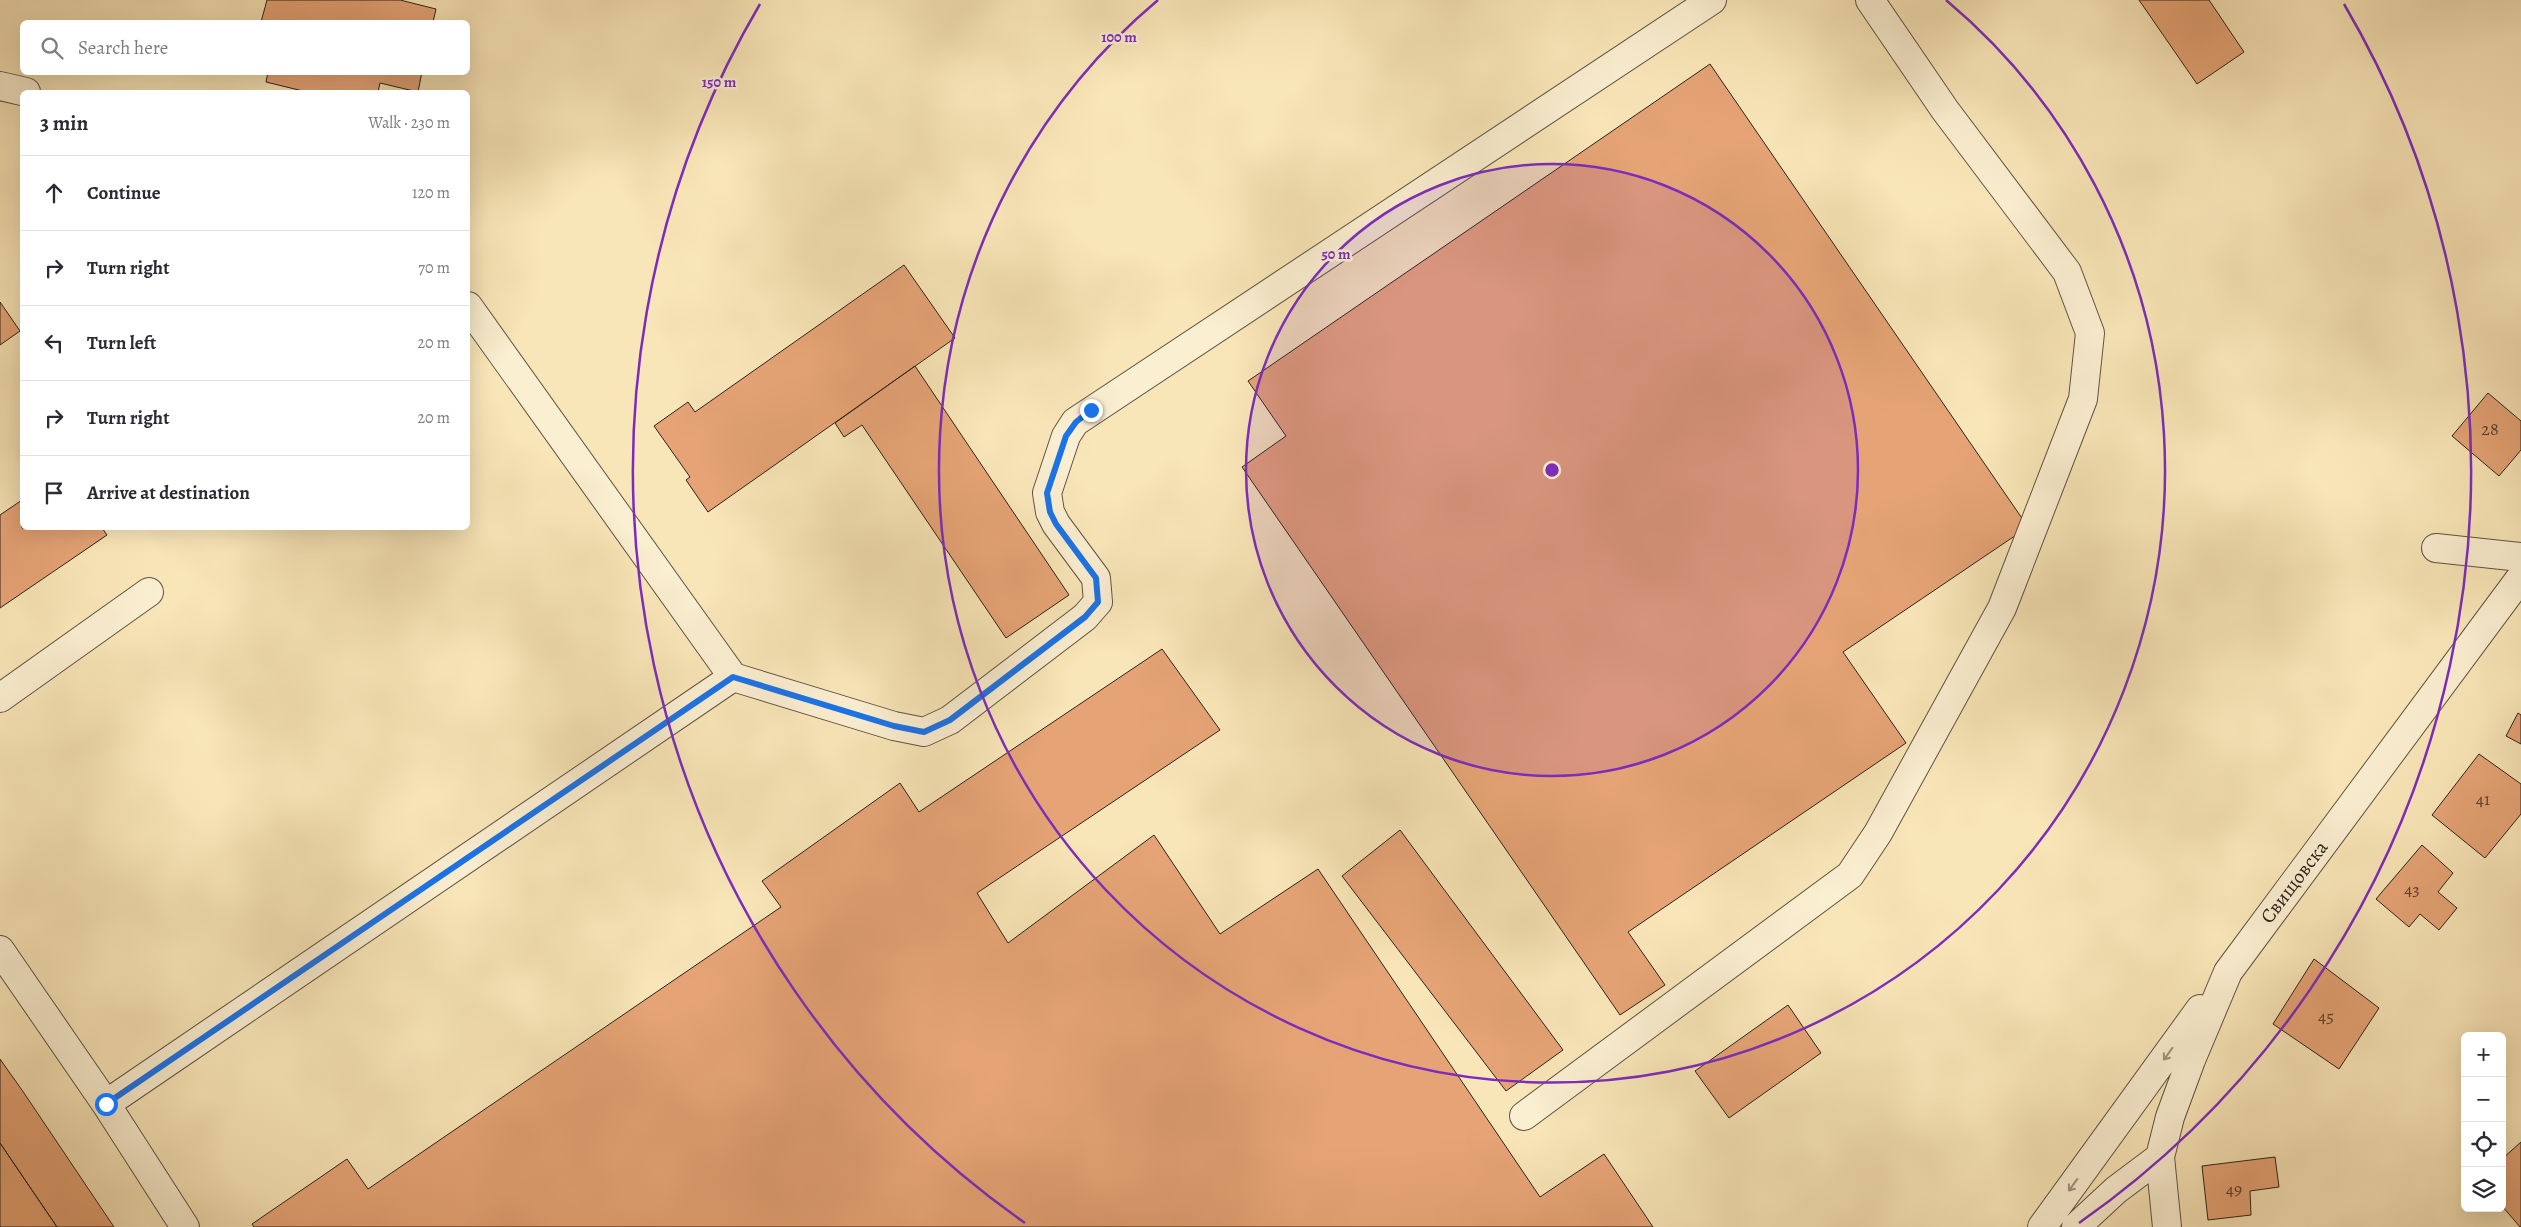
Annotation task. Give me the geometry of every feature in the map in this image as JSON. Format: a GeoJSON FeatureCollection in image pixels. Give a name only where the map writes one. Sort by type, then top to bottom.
{"type":"FeatureCollection","features":[{"type":"Feature","properties":{"kind":"street"},"geometry":{"type":"LineString","coordinates":[[470,309],[733,677],[894,726],[924,732],[950,720],[1085,617],[1098,602],[1096,578],[1056,524],[1050,512],[1047,493],[1066,436],[1076,422],[1712,0]]}},
{"type":"Feature","properties":{"kind":"street"},"geometry":{"type":"LineString","coordinates":[[1524,1116],[1850,875],[1878,833],[2002,608],[2082,399],[2090,333],[2067,272],[1945,110],[1870,0]]}},
{"type":"Feature","properties":{"kind":"street"},"geometry":{"type":"LineString","coordinates":[[0,86],[20,91]]}},
{"type":"Feature","properties":{"kind":"street"},"geometry":{"type":"LineString","coordinates":[[2436,548],[2521,557]]}},
{"type":"Feature","properties":{"kind":"street","name":"Свищовска"},"geometry":{"type":"LineString","coordinates":[[2167,1227],[2160,1158],[2170,1117],[2191,1060],[2228,972],[2521,577]]}},
{"type":"Feature","properties":{"kind":"street"},"geometry":{"type":"LineString","coordinates":[[0,698],[149,592]]}},
{"type":"Feature","properties":{"kind":"street"},"geometry":{"type":"LineString","coordinates":[[106,1104],[733,677]]}},
{"type":"Feature","properties":{"kind":"street"},"geometry":{"type":"LineString","coordinates":[[0,950],[106,1104],[185,1227]]}},
{"type":"Feature","properties":{"kind":"street"},"geometry":{"type":"LineString","coordinates":[[2042,1227],[2228,972]]}},
{"type":"Feature","properties":{"kind":"street"},"geometry":{"type":"LineString","coordinates":[[2076,1227],[2116,1190],[2160,1158]]}},
{"type":"Feature","properties":{"kind":"building"},"geometry":{"type":"Polygon","coordinates":[[[267,0],[400,0],[436,9],[433,20],[262,20],[267,0]]]}},
{"type":"Feature","properties":{"kind":"building"},"geometry":{"type":"Polygon","coordinates":[[[2139,0],[2209,0],[2244,52],[2197,84],[2139,0]]]}},
{"type":"Feature","properties":{"kind":"building"},"geometry":{"type":"Polygon","coordinates":[[[1710,64],[2028,527],[1843,652],[1906,743],[1628,932],[1665,985],[1620,1015],[1242,467],[1286,436],[1248,381],[1710,64]]]}},
{"type":"Feature","properties":{"kind":"building"},"geometry":{"type":"Polygon","coordinates":[[[267,75],[421,75],[418,90],[410,90],[380,83],[378,90],[299,90],[266,82],[267,75]]]}},
{"type":"Feature","properties":{"kind":"building"},"geometry":{"type":"Polygon","coordinates":[[[904,265],[955,338],[708,512],[686,480],[690,477],[654,426],[688,402],[695,412],[904,265]]]}},
{"type":"Feature","properties":{"kind":"building"},"geometry":{"type":"Polygon","coordinates":[[[0,302],[20,331],[0,345],[0,302]]]}},
{"type":"Feature","properties":{"kind":"building"},"geometry":{"type":"Polygon","coordinates":[[[915,366],[1069,595],[1006,638],[862,425],[844,437],[835,423],[915,366]]]}},
{"type":"Feature","properties":{"kind":"building"},"geometry":{"type":"Polygon","coordinates":[[[2488,393],[2521,421],[2521,450],[2499,476],[2452,436],[2488,393]]]}},
{"type":"Feature","properties":{"kind":"building"},"geometry":{"type":"Polygon","coordinates":[[[20,501],[20,530],[103,530],[107,535],[0,608],[0,515],[20,501]]]}},
{"type":"Feature","properties":{"kind":"building"},"geometry":{"type":"Polygon","coordinates":[[[1162,649],[1220,730],[977,893],[1008,943],[1154,835],[1220,934],[1318,869],[1540,1197],[1604,1154],[1653,1227],[254,1227],[252,1224],[347,1159],[368,1189],[781,907],[762,881],[900,783],[919,812],[1162,649]]]}},
{"type":"Feature","properties":{"kind":"building"},"geometry":{"type":"Polygon","coordinates":[[[2518,713],[2521,715],[2521,744],[2506,736],[2518,713]]]}},
{"type":"Feature","properties":{"kind":"building"},"geometry":{"type":"Polygon","coordinates":[[[2479,754],[2521,784],[2521,814],[2485,858],[2432,815],[2479,754]]]}},
{"type":"Feature","properties":{"kind":"building"},"geometry":{"type":"Polygon","coordinates":[[[1400,830],[1563,1050],[1506,1091],[1342,876],[1400,830]]]}},
{"type":"Feature","properties":{"kind":"building"},"geometry":{"type":"Polygon","coordinates":[[[2422,845],[2453,873],[2438,892],[2457,908],[2439,930],[2420,914],[2409,927],[2376,899],[2422,845]]]}},
{"type":"Feature","properties":{"kind":"building"},"geometry":{"type":"Polygon","coordinates":[[[2314,959],[2379,1008],[2339,1069],[2273,1024],[2314,959]]]}},
{"type":"Feature","properties":{"kind":"building"},"geometry":{"type":"Polygon","coordinates":[[[1788,1005],[1821,1053],[1729,1118],[1695,1071],[1788,1005]]]}},
{"type":"Feature","properties":{"kind":"building"},"geometry":{"type":"Polygon","coordinates":[[[0,1059],[114,1227],[57,1227],[0,1143],[0,1059]]]}},
{"type":"Feature","properties":{"kind":"building"},"geometry":{"type":"Polygon","coordinates":[[[2521,1142],[2521,1227],[2506,1211],[2506,1155],[2521,1142]]]}},
{"type":"Feature","properties":{"kind":"building"},"geometry":{"type":"Polygon","coordinates":[[[0,1143],[57,1227],[0,1227],[0,1143]]]}},
{"type":"Feature","properties":{"kind":"building"},"geometry":{"type":"Polygon","coordinates":[[[2275,1157],[2279,1187],[2250,1191],[2251,1215],[2208,1220],[2202,1166],[2275,1157]]]}},
{"type":"Feature","properties":{"kind":"route"},"geometry":{"type":"LineString","coordinates":[[106,1104],[733,677],[894,726],[924,732],[950,720],[1085,617],[1098,602],[1096,578],[1056,524],[1050,512],[1047,493],[1066,436],[1076,422],[1091,410]]}}]}
